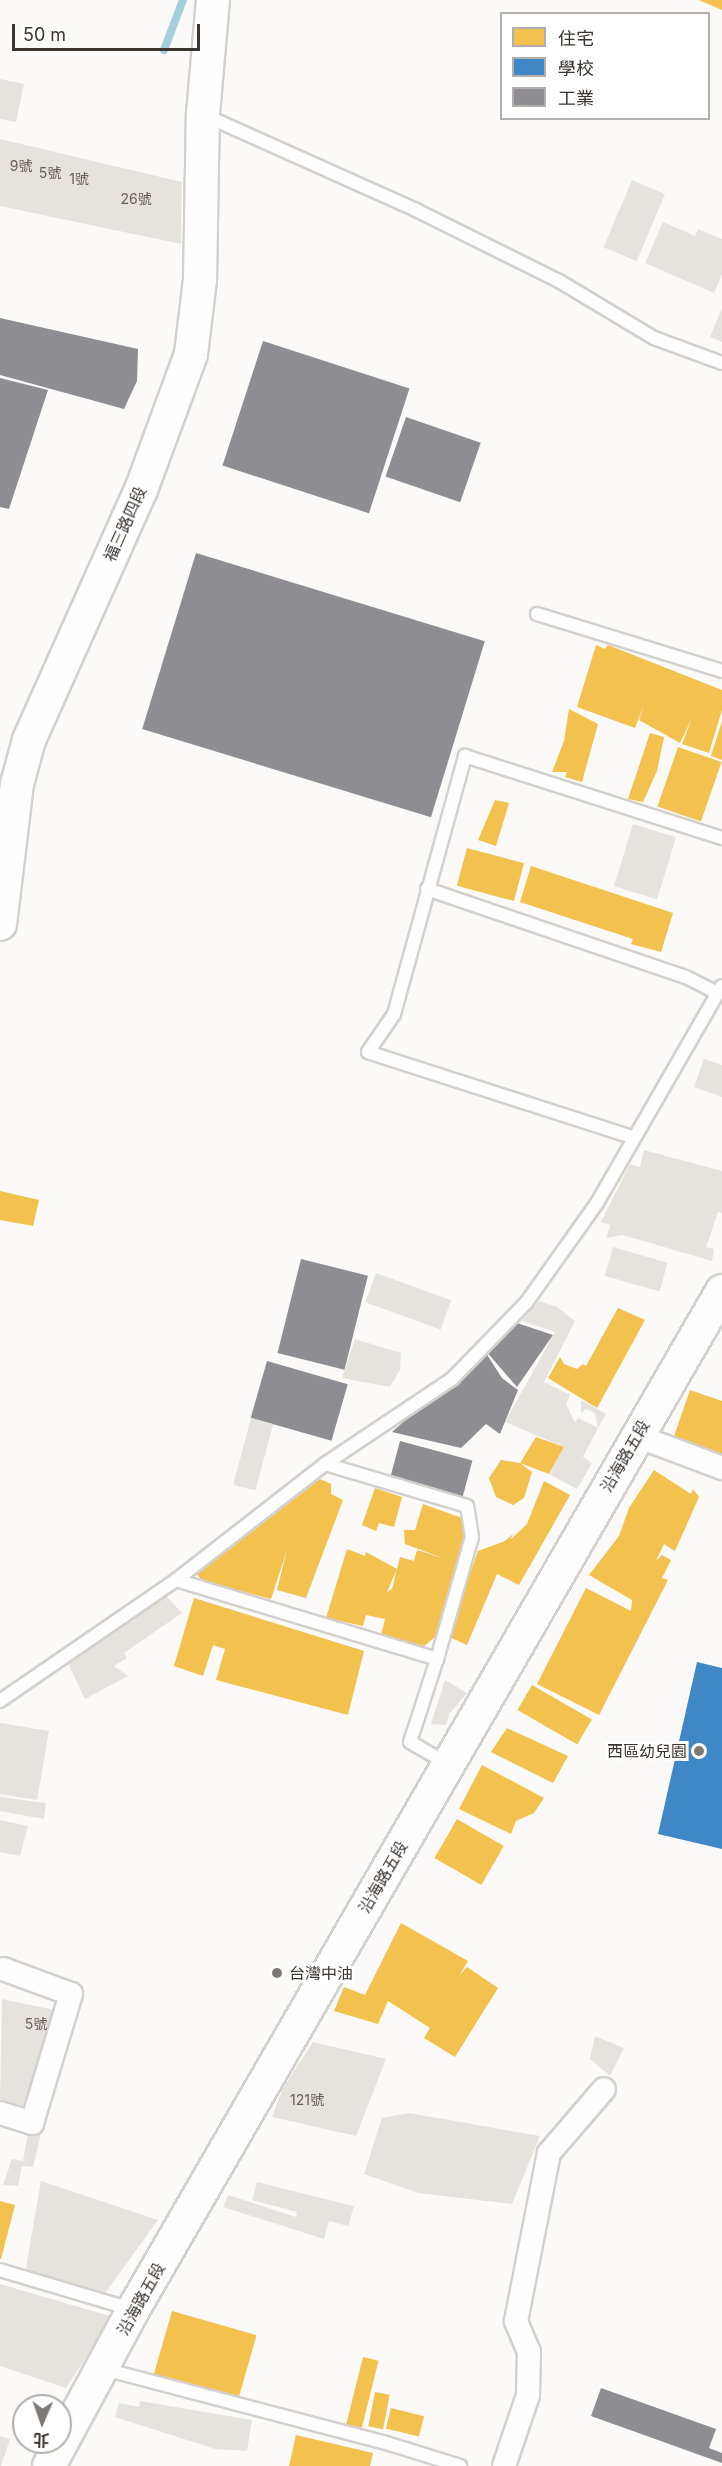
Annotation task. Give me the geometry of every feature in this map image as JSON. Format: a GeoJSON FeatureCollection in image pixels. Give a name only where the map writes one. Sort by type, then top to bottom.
{"type":"FeatureCollection","features":[{"type":"Feature","properties":{"kind":"street","name":"福三路四段"},"geometry":{"type":"LineString","coordinates":[[0,924],[17,784],[29,740],[141,490],[190,354],[200,280],[203,114],[213,0]]}},
{"type":"Feature","properties":{"kind":"street","name":"沿海路五段"},"geometry":{"type":"LineString","coordinates":[[49,2466],[104,2369],[133,2310],[637,1436],[713,1322],[722,1291]]}},
{"type":"Feature","properties":{"kind":"street"},"geometry":{"type":"LineString","coordinates":[[637,1436],[722,1468]]}},
{"type":"Feature","properties":{"kind":"street"},"geometry":{"type":"LineString","coordinates":[[0,2113],[32,2122],[71,1994],[3,1969]]}},
{"type":"Feature","properties":{"kind":"street"},"geometry":{"type":"LineString","coordinates":[[504,2466],[528,2395],[529,2352],[516,2321],[549,2153],[604,2089]]}},
{"type":"Feature","properties":{"kind":"lane"},"geometry":{"type":"LineString","coordinates":[[203,114],[416,210],[559,281],[654,338],[722,363]]}},
{"type":"Feature","properties":{"kind":"lane"},"geometry":{"type":"LineString","coordinates":[[537,614],[722,671]]}},
{"type":"Feature","properties":{"kind":"lane"},"geometry":{"type":"LineString","coordinates":[[632,1137],[368,1052],[394,1014],[465,756],[722,837]]}},
{"type":"Feature","properties":{"kind":"lane"},"geometry":{"type":"LineString","coordinates":[[0,1701],[176,1580],[325,1464],[452,1379],[526,1303],[597,1203],[632,1137],[720,989],[427,889]]}},
{"type":"Feature","properties":{"kind":"lane"},"geometry":{"type":"LineString","coordinates":[[325,1464],[467,1506],[472,1537],[410,1742],[448,1764]]}},
{"type":"Feature","properties":{"kind":"lane"},"geometry":{"type":"LineString","coordinates":[[176,1580],[436,1659]]}},
{"type":"Feature","properties":{"kind":"lane"},"geometry":{"type":"LineString","coordinates":[[0,2270],[133,2310]]}},
{"type":"Feature","properties":{"kind":"lane"},"geometry":{"type":"LineString","coordinates":[[104,2369],[383,2442],[460,2466]]}},
{"type":"Feature","properties":{"kind":"building: 住宅"},"geometry":{"type":"Polygon","coordinates":[[[699,0],[722,0],[722,10],[699,0]]]}},
{"type":"Feature","properties":{"kind":"building: 住宅"},"geometry":{"type":"Polygon","coordinates":[[[596,645],[605,649],[608,645],[722,690],[722,710],[709,753],[682,744],[692,718],[680,743],[639,720],[644,705],[635,728],[577,707],[596,645]]]}},
{"type":"Feature","properties":{"kind":"building: 住宅"},"geometry":{"type":"Polygon","coordinates":[[[569,709],[598,724],[582,782],[565,777],[567,772],[552,772],[564,741],[569,709]]]}},
{"type":"Feature","properties":{"kind":"building: 住宅"},"geometry":{"type":"Polygon","coordinates":[[[722,721],[722,760],[711,756],[722,721]]]}},
{"type":"Feature","properties":{"kind":"building: 住宅"},"geometry":{"type":"Polygon","coordinates":[[[650,733],[664,737],[657,771],[643,802],[628,799],[650,733]]]}},
{"type":"Feature","properties":{"kind":"building: 住宅"},"geometry":{"type":"Polygon","coordinates":[[[678,747],[721,762],[701,822],[657,807],[678,747]]]}},
{"type":"Feature","properties":{"kind":"building: 住宅"},"geometry":{"type":"Polygon","coordinates":[[[495,800],[509,803],[496,846],[478,840],[495,800]]]}},
{"type":"Feature","properties":{"kind":"building: 住宅"},"geometry":{"type":"Polygon","coordinates":[[[467,848],[524,863],[514,901],[457,886],[467,848]]]}},
{"type":"Feature","properties":{"kind":"building: 住宅"},"geometry":{"type":"Polygon","coordinates":[[[531,866],[673,913],[661,952],[631,944],[633,939],[520,902],[531,866]]]}},
{"type":"Feature","properties":{"kind":"building: 住宅"},"geometry":{"type":"Polygon","coordinates":[[[0,1191],[39,1200],[33,1226],[0,1220],[0,1191]]]}},
{"type":"Feature","properties":{"kind":"building: 住宅"},"geometry":{"type":"Polygon","coordinates":[[[618,1308],[645,1320],[597,1408],[548,1378],[560,1357],[564,1364],[577,1369],[583,1364],[586,1366],[618,1308]]]}},
{"type":"Feature","properties":{"kind":"building: 住宅"},"geometry":{"type":"Polygon","coordinates":[[[690,1390],[722,1401],[722,1456],[673,1439],[690,1390]]]}},
{"type":"Feature","properties":{"kind":"building: 住宅"},"geometry":{"type":"Polygon","coordinates":[[[536,1437],[564,1447],[549,1474],[520,1463],[536,1437]]]}},
{"type":"Feature","properties":{"kind":"building: 住宅"},"geometry":{"type":"Polygon","coordinates":[[[501,1460],[520,1463],[532,1472],[524,1498],[513,1505],[496,1497],[489,1478],[501,1460]]]}},
{"type":"Feature","properties":{"kind":"building: 住宅"},"geometry":{"type":"Polygon","coordinates":[[[654,1470],[691,1494],[693,1489],[699,1497],[675,1551],[664,1544],[656,1561],[662,1555],[671,1560],[662,1578],[668,1580],[599,1715],[537,1684],[586,1588],[631,1611],[632,1600],[589,1575],[619,1536],[629,1508],[654,1470]]]}},
{"type":"Feature","properties":{"kind":"building: 住宅"},"geometry":{"type":"Polygon","coordinates":[[[320,1479],[331,1484],[331,1494],[343,1500],[306,1598],[277,1590],[287,1550],[271,1599],[202,1581],[197,1574],[320,1479]]]}},
{"type":"Feature","properties":{"kind":"building: 住宅"},"geometry":{"type":"Polygon","coordinates":[[[544,1481],[570,1495],[519,1585],[497,1574],[467,1645],[447,1636],[478,1551],[505,1541],[513,1534],[510,1540],[527,1524],[544,1481]]]}},
{"type":"Feature","properties":{"kind":"building: 住宅"},"geometry":{"type":"Polygon","coordinates":[[[375,1488],[402,1497],[394,1527],[379,1523],[376,1531],[362,1525],[375,1488]]]}},
{"type":"Feature","properties":{"kind":"building: 住宅"},"geometry":{"type":"Polygon","coordinates":[[[423,1504],[462,1518],[475,1532],[439,1634],[424,1646],[381,1635],[385,1619],[366,1615],[363,1626],[326,1618],[347,1549],[365,1556],[366,1552],[397,1569],[400,1557],[414,1561],[417,1550],[445,1559],[405,1544],[404,1530],[415,1530],[423,1504]],[[397,1569],[387,1592],[392,1589],[397,1569]]]}},
{"type":"Feature","properties":{"kind":"building: 住宅"},"geometry":{"type":"Polygon","coordinates":[[[194,1598],[364,1651],[348,1715],[216,1680],[225,1649],[213,1645],[203,1676],[174,1666],[194,1598]]]}},
{"type":"Feature","properties":{"kind":"building: 住宅"},"geometry":{"type":"Polygon","coordinates":[[[532,1685],[592,1720],[577,1745],[518,1710],[532,1685]]]}},
{"type":"Feature","properties":{"kind":"building: 住宅"},"geometry":{"type":"Polygon","coordinates":[[[507,1728],[568,1756],[553,1783],[491,1752],[507,1728]]]}},
{"type":"Feature","properties":{"kind":"building: 住宅"},"geometry":{"type":"Polygon","coordinates":[[[482,1765],[544,1798],[534,1813],[516,1821],[511,1834],[459,1809],[482,1765]]]}},
{"type":"Feature","properties":{"kind":"building: 住宅"},"geometry":{"type":"Polygon","coordinates":[[[457,1819],[504,1846],[481,1885],[434,1858],[457,1819]]]}},
{"type":"Feature","properties":{"kind":"building: 住宅"},"geometry":{"type":"Polygon","coordinates":[[[401,1923],[468,1961],[459,1976],[467,1967],[498,1988],[455,2057],[424,2038],[430,2028],[388,2001],[378,2024],[334,2011],[344,1987],[365,1995],[401,1923]]]}},
{"type":"Feature","properties":{"kind":"building: 住宅"},"geometry":{"type":"Polygon","coordinates":[[[0,2201],[15,2205],[1,2259],[0,2259],[0,2201]]]}},
{"type":"Feature","properties":{"kind":"building: 住宅"},"geometry":{"type":"Polygon","coordinates":[[[172,2311],[257,2335],[238,2402],[153,2377],[172,2311]]]}},
{"type":"Feature","properties":{"kind":"building: 住宅"},"geometry":{"type":"Polygon","coordinates":[[[363,2357],[379,2361],[362,2428],[346,2424],[363,2357]]]}},
{"type":"Feature","properties":{"kind":"building: 住宅"},"geometry":{"type":"Polygon","coordinates":[[[375,2392],[390,2395],[383,2429],[368,2426],[375,2392]]]}},
{"type":"Feature","properties":{"kind":"building: 住宅"},"geometry":{"type":"Polygon","coordinates":[[[391,2408],[424,2416],[419,2437],[386,2428],[391,2408]]]}},
{"type":"Feature","properties":{"kind":"building: 住宅"},"geometry":{"type":"Polygon","coordinates":[[[296,2435],[373,2453],[370,2466],[289,2466],[296,2435]]]}},
{"type":"Feature","properties":{"kind":"building: 學校","name":"西區幼兒園"},"geometry":{"type":"Polygon","coordinates":[[[697,1662],[722,1668],[722,1849],[658,1834],[697,1662]]]}},
{"type":"Feature","properties":{"kind":"building: 工業"},"geometry":{"type":"Polygon","coordinates":[[[0,318],[138,349],[137,381],[124,409],[0,375],[0,318]]]}},
{"type":"Feature","properties":{"kind":"building: 工業"},"geometry":{"type":"Polygon","coordinates":[[[263,341],[409,389],[369,513],[223,466],[263,341]]]}},
{"type":"Feature","properties":{"kind":"building: 工業"},"geometry":{"type":"Polygon","coordinates":[[[0,378],[48,390],[9,509],[0,507],[0,378]]]}},
{"type":"Feature","properties":{"kind":"building: 工業"},"geometry":{"type":"Polygon","coordinates":[[[406,417],[481,443],[460,502],[385,477],[406,417]]]}},
{"type":"Feature","properties":{"kind":"building: 工業"},"geometry":{"type":"Polygon","coordinates":[[[196,553],[485,641],[431,817],[142,729],[196,553]]]}},
{"type":"Feature","properties":{"kind":"building: 工業"},"geometry":{"type":"Polygon","coordinates":[[[301,1259],[368,1276],[344,1370],[278,1353],[301,1259]]]}},
{"type":"Feature","properties":{"kind":"building: 工業"},"geometry":{"type":"Polygon","coordinates":[[[514,1322],[553,1335],[517,1387],[485,1350],[514,1322]]]}},
{"type":"Feature","properties":{"kind":"building: 工業"},"geometry":{"type":"Polygon","coordinates":[[[484,1350],[502,1378],[518,1390],[500,1434],[486,1424],[461,1448],[392,1432],[484,1350]]]}},
{"type":"Feature","properties":{"kind":"building: 工業"},"geometry":{"type":"Polygon","coordinates":[[[267,1361],[348,1384],[331,1441],[251,1418],[267,1361]]]}},
{"type":"Feature","properties":{"kind":"building: 工業"},"geometry":{"type":"Polygon","coordinates":[[[400,1441],[472,1460],[463,1497],[390,1478],[400,1441]]]}},
{"type":"Feature","properties":{"kind":"building: 工業"},"geometry":{"type":"Polygon","coordinates":[[[601,2388],[716,2429],[709,2448],[722,2453],[722,2463],[591,2416],[601,2388]]]}},
{"type":"Feature","properties":{"kind":"building: 其他"},"geometry":{"type":"Polygon","coordinates":[[[0,79],[24,84],[16,122],[0,119],[0,79]]]}},
{"type":"Feature","properties":{"kind":"building: 其他"},"geometry":{"type":"Polygon","coordinates":[[[0,139],[182,182],[181,244],[0,206],[0,139]]]}},
{"type":"Feature","properties":{"kind":"building: 其他"},"geometry":{"type":"Polygon","coordinates":[[[632,180],[665,194],[637,261],[603,247],[632,180]]]}},
{"type":"Feature","properties":{"kind":"building: 其他"},"geometry":{"type":"Polygon","coordinates":[[[663,222],[695,236],[698,229],[722,239],[722,274],[714,293],[645,263],[663,222]]]}},
{"type":"Feature","properties":{"kind":"building: 其他"},"geometry":{"type":"Polygon","coordinates":[[[722,308],[722,342],[710,337],[722,308]]]}},
{"type":"Feature","properties":{"kind":"building: 其他"},"geometry":{"type":"Polygon","coordinates":[[[633,824],[676,837],[657,899],[614,886],[633,824]]]}},
{"type":"Feature","properties":{"kind":"building: 其他"},"geometry":{"type":"Polygon","coordinates":[[[704,1059],[722,1065],[722,1097],[694,1087],[704,1059]]]}},
{"type":"Feature","properties":{"kind":"building: 其他"},"geometry":{"type":"Polygon","coordinates":[[[644,1150],[722,1171],[722,1213],[718,1212],[706,1247],[714,1249],[712,1261],[623,1235],[606,1238],[610,1225],[601,1222],[630,1164],[640,1167],[644,1150]]]}},
{"type":"Feature","properties":{"kind":"building: 其他"},"geometry":{"type":"Polygon","coordinates":[[[613,1247],[668,1263],[660,1292],[605,1276],[613,1247]]]}},
{"type":"Feature","properties":{"kind":"building: 其他"},"geometry":{"type":"Polygon","coordinates":[[[376,1273],[451,1300],[441,1329],[365,1302],[376,1273]]]}},
{"type":"Feature","properties":{"kind":"building: 其他"},"geometry":{"type":"Polygon","coordinates":[[[539,1301],[557,1307],[575,1321],[544,1382],[570,1395],[566,1404],[575,1423],[578,1418],[598,1428],[583,1457],[592,1463],[577,1489],[549,1474],[564,1447],[505,1422],[555,1332],[522,1321],[539,1301]]]}},
{"type":"Feature","properties":{"kind":"building: 其他"},"geometry":{"type":"Polygon","coordinates":[[[355,1339],[401,1353],[400,1370],[390,1387],[342,1378],[355,1339]]]}},
{"type":"Feature","properties":{"kind":"building: 其他"},"geometry":{"type":"Polygon","coordinates":[[[581,1400],[606,1414],[598,1428],[595,1413],[586,1409],[581,1413],[581,1400]]]}},
{"type":"Feature","properties":{"kind":"building: 其他"},"geometry":{"type":"Polygon","coordinates":[[[251,1418],[273,1424],[255,1491],[233,1485],[251,1418]]]}},
{"type":"Feature","properties":{"kind":"building: 其他"},"geometry":{"type":"Polygon","coordinates":[[[167,1597],[182,1613],[124,1653],[127,1658],[114,1666],[128,1676],[85,1699],[67,1661],[167,1597]]]}},
{"type":"Feature","properties":{"kind":"building: 其他"},"geometry":{"type":"Polygon","coordinates":[[[445,1680],[467,1693],[450,1713],[446,1725],[431,1724],[445,1680]]]}},
{"type":"Feature","properties":{"kind":"building: 其他"},"geometry":{"type":"Polygon","coordinates":[[[0,1723],[49,1731],[37,1800],[0,1794],[0,1723]]]}},
{"type":"Feature","properties":{"kind":"building: 其他"},"geometry":{"type":"Polygon","coordinates":[[[0,1797],[46,1803],[44,1819],[0,1811],[0,1797]]]}},
{"type":"Feature","properties":{"kind":"building: 其他"},"geometry":{"type":"Polygon","coordinates":[[[0,1820],[28,1826],[20,1856],[0,1852],[0,1820]]]}},
{"type":"Feature","properties":{"kind":"building: 其他"},"geometry":{"type":"Polygon","coordinates":[[[2,1999],[59,2011],[35,2109],[0,2099],[2,1999]]]}},
{"type":"Feature","properties":{"kind":"building: 其他"},"geometry":{"type":"Polygon","coordinates":[[[595,2036],[624,2048],[610,2076],[590,2059],[595,2036]]]}},
{"type":"Feature","properties":{"kind":"building: 其他"},"geometry":{"type":"Polygon","coordinates":[[[313,2042],[386,2059],[356,2136],[272,2117],[283,2088],[313,2042]]]}},
{"type":"Feature","properties":{"kind":"building: 其他"},"geometry":{"type":"Polygon","coordinates":[[[409,2113],[540,2136],[512,2204],[418,2193],[364,2174],[382,2118],[409,2113]]]}},
{"type":"Feature","properties":{"kind":"building: 其他"},"geometry":{"type":"Polygon","coordinates":[[[28,2134],[41,2134],[33,2167],[22,2166],[18,2186],[3,2185],[12,2159],[23,2161],[28,2134]]]}},
{"type":"Feature","properties":{"kind":"building: 其他"},"geometry":{"type":"Polygon","coordinates":[[[41,2181],[158,2220],[103,2296],[25,2274],[41,2181]]]}},
{"type":"Feature","properties":{"kind":"building: 其他"},"geometry":{"type":"Polygon","coordinates":[[[257,2182],[354,2206],[348,2226],[329,2221],[324,2239],[223,2207],[228,2195],[296,2217],[297,2212],[252,2200],[257,2182]]]}},
{"type":"Feature","properties":{"kind":"building: 其他"},"geometry":{"type":"Polygon","coordinates":[[[0,2284],[113,2317],[66,2388],[0,2366],[0,2284]]]}},
{"type":"Feature","properties":{"kind":"building: 其他"},"geometry":{"type":"Polygon","coordinates":[[[140,2401],[252,2420],[247,2451],[215,2449],[115,2417],[119,2403],[139,2407],[140,2401]]]}},
{"type":"Feature","properties":{"kind":"building: 其他"},"geometry":{"type":"Polygon","coordinates":[[[0,2436],[10,2439],[1,2466],[0,2466],[0,2436]]]}},
{"type":"Feature","properties":{"kind":"waterway"},"geometry":{"type":"LineString","coordinates":[[164,50],[183,0]]}},
{"type":"Feature","properties":{"kind":"place","name":"西區幼兒園"},"geometry":{"type":"Point","coordinates":[699,1751]}},
{"type":"Feature","properties":{"kind":"place","name":"台灣中油"},"geometry":{"type":"Point","coordinates":[277,1973]}}]}
